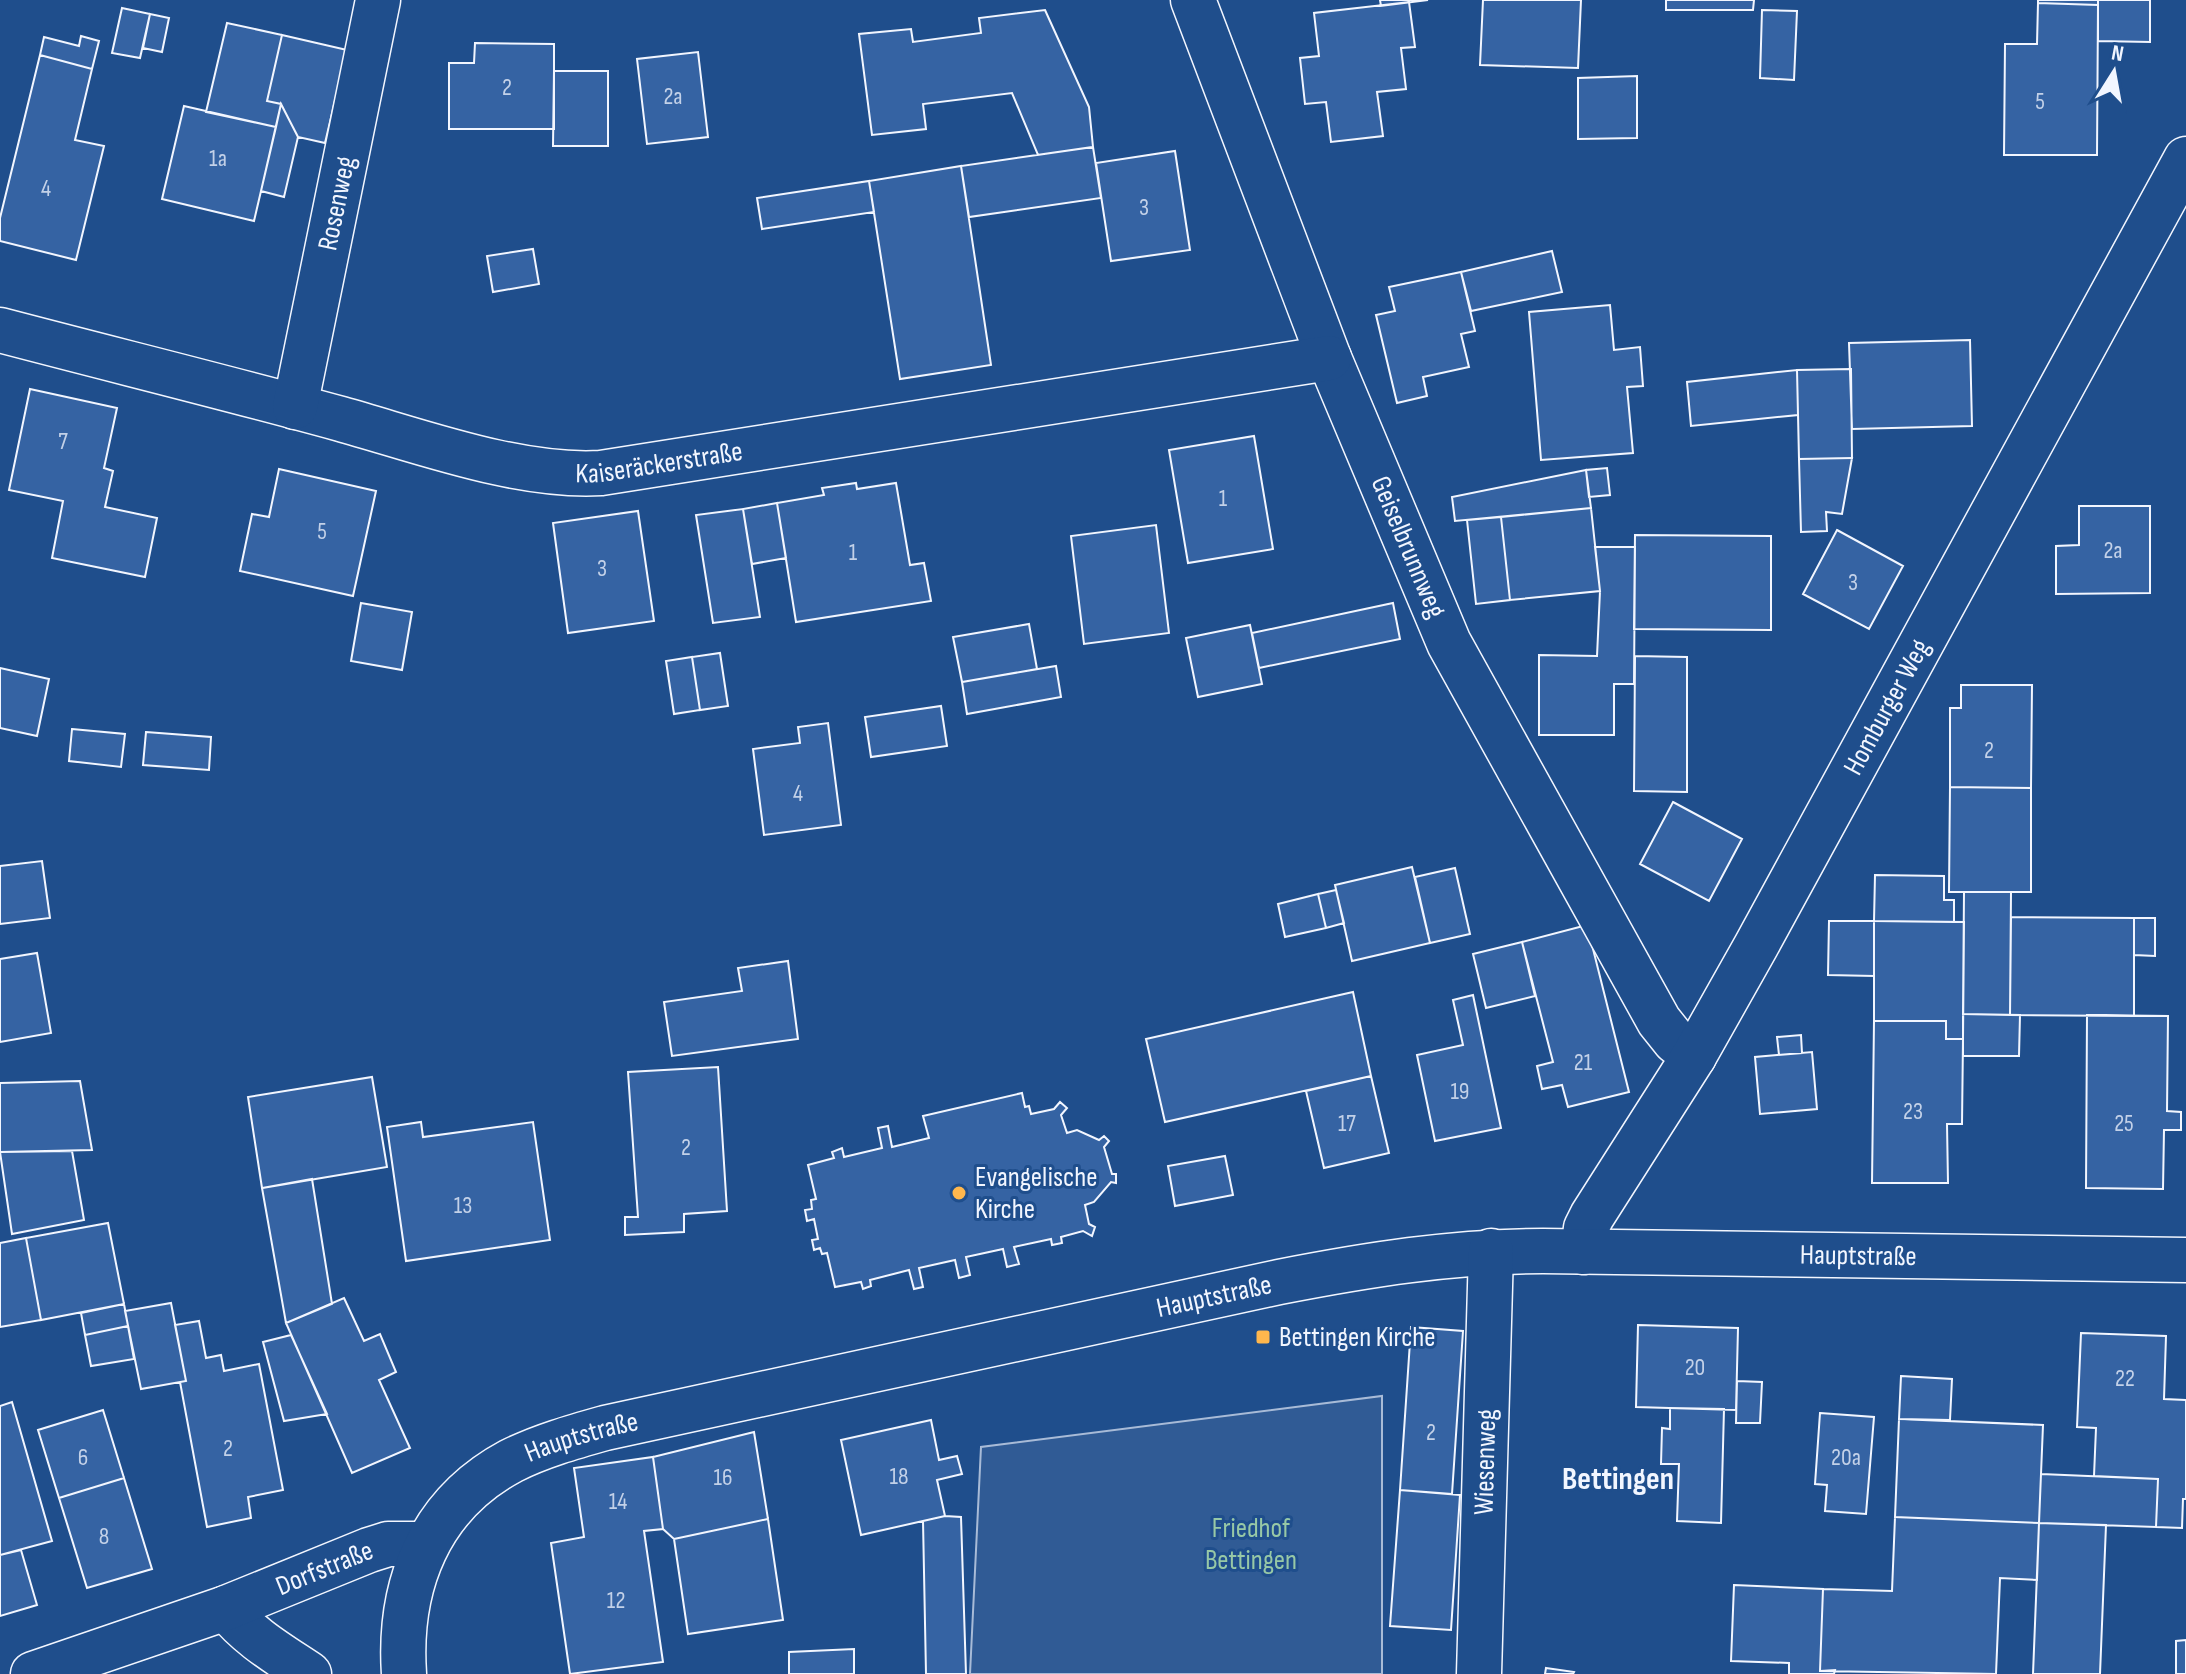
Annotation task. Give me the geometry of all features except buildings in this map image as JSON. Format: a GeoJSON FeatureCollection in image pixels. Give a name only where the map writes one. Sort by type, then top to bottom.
{"type":"FeatureCollection","features":[{"type":"Feature","properties":{"kind":"street","name":"Rosenweg"},"geometry":{"type":"LineString","coordinates":[[295,407],[378,0]]}},
{"type":"Feature","properties":{"kind":"street","name":"Geiselbrunnweg"},"geometry":{"type":"LineString","coordinates":[[1193,0],[1329,358],[1449,643],[1659,1021],[1675,1041],[1694,1056]]}},
{"type":"Feature","properties":{"kind":"street","name":"Homburger Weg"},"geometry":{"type":"LineString","coordinates":[[1583,1252],[1586,1228],[1592,1216],[1694,1056],[2186,159]]}},
{"type":"Feature","properties":{"kind":"street","name":"Kaiseräckerstraße"},"geometry":{"type":"LineString","coordinates":[[0,330],[440,447],[568,475],[601,473],[1329,358]]}},
{"type":"Feature","properties":{"kind":"street","name":"Hauptstraße"},"geometry":{"type":"LineString","coordinates":[[404,1674],[404,1611],[413,1574],[427,1544],[453,1509],[490,1474],[536,1449],[582,1434],[827,1378],[1279,1282],[1388,1262],[1491,1251],[2186,1260]]}},
{"type":"Feature","properties":{"kind":"street","name":"Wiesenweg"},"geometry":{"type":"LineString","coordinates":[[1479,1674],[1491,1251]]}},
{"type":"Feature","properties":{"kind":"street","name":"Dorfstraße"},"geometry":{"type":"LineString","coordinates":[[33,1674],[226,1608],[369,1550],[388,1544],[427,1544]]}},
{"type":"Feature","properties":{"kind":"street"},"geometry":{"type":"LineString","coordinates":[[226,1608],[254,1638],[309,1674]]}},
{"type":"Feature","properties":{"kind":"shaded area","name":"Friedhof Bettingen"},"geometry":{"type":"Polygon","coordinates":[[[1382,1396],[1382,1674],[970,1674],[981,1447],[1382,1396]]]}},
{"type":"Feature","properties":{"kind":"place","name":"Evangelische Kirche"},"geometry":{"type":"Point","coordinates":[959,1193]}},
{"type":"Feature","properties":{"kind":"place","name":"Bettingen Kirche"},"geometry":{"type":"Point","coordinates":[1263,1337]}},
{"type":"Feature","properties":{"kind":"district","name":"Bettingen"},"geometry":{"type":"Point","coordinates":[1618,1479]}}]}
